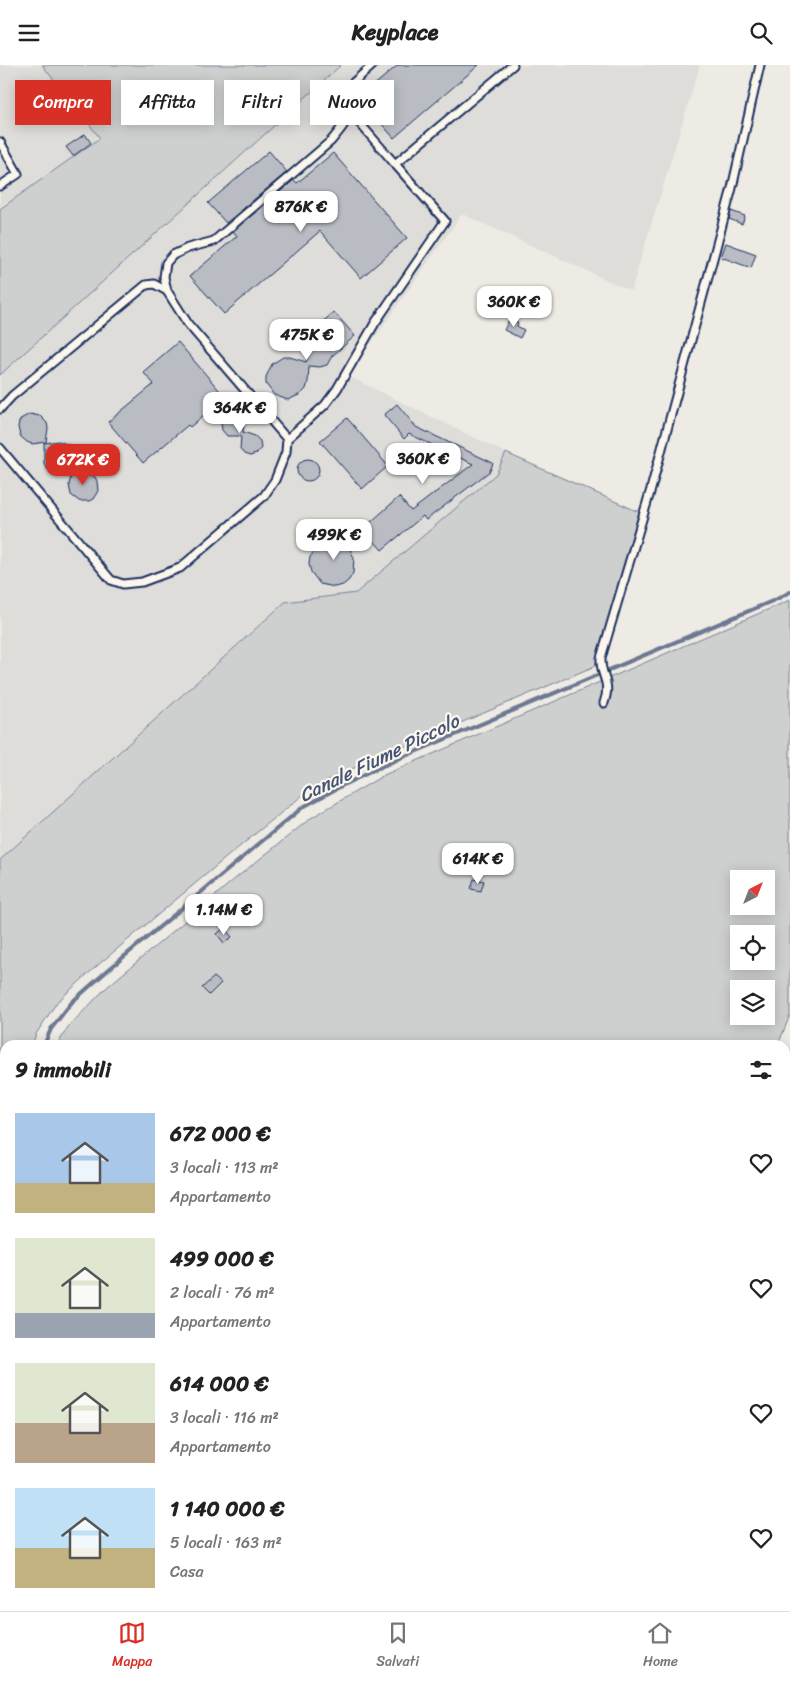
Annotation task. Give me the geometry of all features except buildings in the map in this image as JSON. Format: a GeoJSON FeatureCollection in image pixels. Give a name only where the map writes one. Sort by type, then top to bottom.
{"type":"FeatureCollection","features":[{"type":"Feature","properties":{"kind":"lane"},"geometry":{"type":"LineString","coordinates":[[356,80],[373,65]]}},
{"type":"Feature","properties":{"kind":"lane"},"geometry":{"type":"LineString","coordinates":[[395,164],[513,65]]}},
{"type":"Feature","properties":{"kind":"lane"},"geometry":{"type":"LineString","coordinates":[[604,703],[608,692],[607,683],[600,665],[601,658],[651,489],[732,188],[760,65]]}},
{"type":"Feature","properties":{"kind":"lane"},"geometry":{"type":"LineString","coordinates":[[287,439],[188,324],[167,291],[164,277],[166,263],[173,255],[188,248],[214,241],[331,141],[344,125]]}},
{"type":"Feature","properties":{"kind":"lane"},"geometry":{"type":"LineString","coordinates":[[0,448],[111,580],[123,584],[142,582],[180,568],[264,496],[275,480],[286,452],[287,439],[325,405],[337,389],[375,323],[445,221],[361,125]]}},
{"type":"Feature","properties":{"kind":"lane"},"geometry":{"type":"LineString","coordinates":[[0,142],[18,174],[0,186]]}},
{"type":"Feature","properties":{"kind":"lane"},"geometry":{"type":"LineString","coordinates":[[0,409],[12,396],[146,285],[154,284],[167,291]]}},
{"type":"Feature","properties":{"kind":"shaded area"},"geometry":{"type":"Polygon","coordinates":[[[0,65],[42,65],[54,80],[15,80],[15,125],[90,125],[100,138],[0,209],[0,65]]]}},
{"type":"Feature","properties":{"kind":"shaded area"},"geometry":{"type":"Polygon","coordinates":[[[42,65],[341,65],[324,80],[310,80],[310,93],[300,102],[300,80],[224,80],[224,125],[275,125],[0,375],[0,209],[100,138],[90,125],[111,125],[111,80],[54,80],[42,65]]]}},
{"type":"Feature","properties":{"kind":"shaded area"},"geometry":{"type":"Polygon","coordinates":[[[341,65],[700,65],[631,291],[462,214],[348,376],[506,453],[496,474],[356,593],[284,602],[0,860],[0,375],[275,125],[300,125],[300,102],[310,93],[310,125],[394,125],[394,80],[324,80],[341,65]]]}},
{"type":"Feature","properties":{"kind":"shaded area"},"geometry":{"type":"Polygon","coordinates":[[[506,453],[639,512],[595,666],[335,776],[303,795],[98,965],[57,1002],[34,1040],[0,1040],[0,860],[285,602],[356,593],[496,474],[506,453]]]}},
{"type":"Feature","properties":{"kind":"shaded area"},"geometry":{"type":"Polygon","coordinates":[[[790,600],[790,1015],[780,1040],[60,1040],[68,1027],[106,988],[236,878],[311,818],[384,775],[790,600]]]}},
{"type":"Feature","properties":{"kind":"waterway","name":"Canale Fiume Piccolo"},"geometry":{"type":"LineString","coordinates":[[46,1040],[51,1029],[72,1002],[303,807],[345,784],[396,760],[790,592]]}}]}
